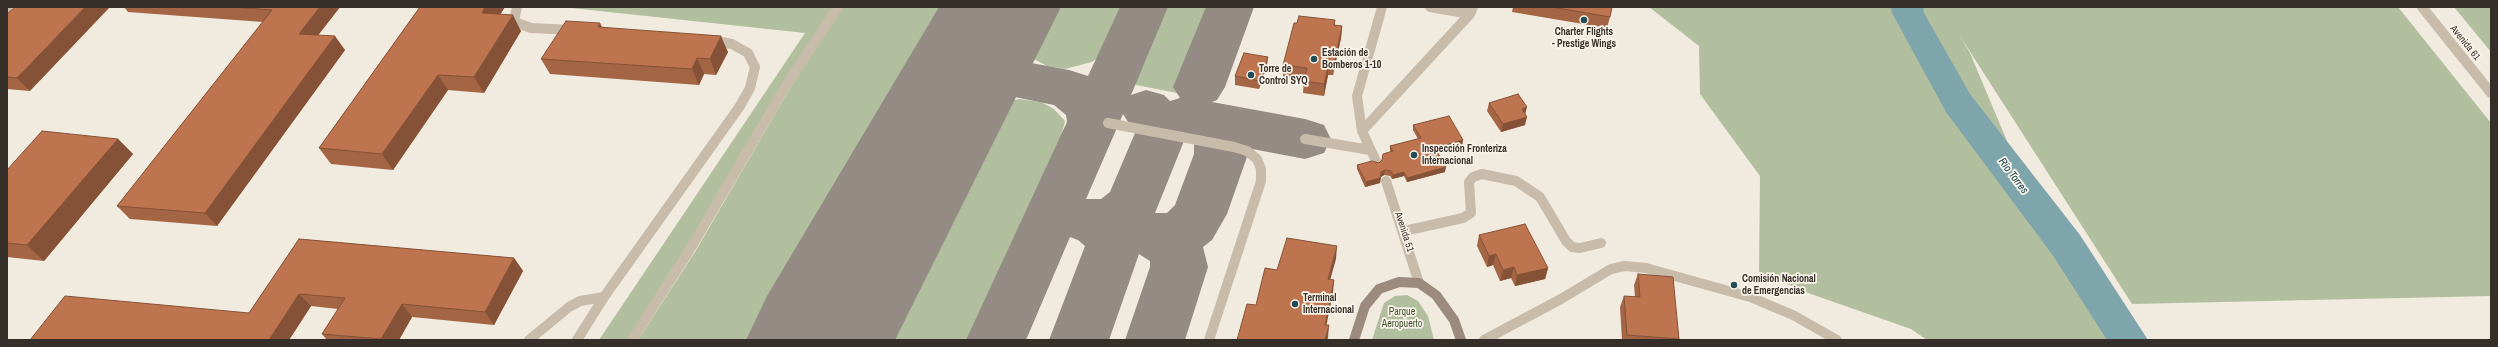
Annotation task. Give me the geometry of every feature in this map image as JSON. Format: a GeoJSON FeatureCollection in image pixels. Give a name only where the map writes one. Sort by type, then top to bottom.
{"type":"FeatureCollection","features":[{"type":"Feature","properties":{"kind":"main road"},"geometry":{"type":"LineString","coordinates":[[1354,340],[1365,306],[1379,289],[1399,282],[1419,283],[1436,295],[1454,320],[1461,340]]}},
{"type":"Feature","properties":{"kind":"street"},"geometry":{"type":"LineString","coordinates":[[517,7],[513,16],[514,21],[531,28],[586,31]]}},
{"type":"Feature","properties":{"kind":"street"},"geometry":{"type":"LineString","coordinates":[[632,340],[690,250],[787,84],[838,7]]}},
{"type":"Feature","properties":{"kind":"street"},"geometry":{"type":"LineString","coordinates":[[1376,160],[1362,131],[1357,96],[1382,7]]}},
{"type":"Feature","properties":{"kind":"street"},"geometry":{"type":"LineString","coordinates":[[1430,7],[1472,10]]}},
{"type":"Feature","properties":{"kind":"street","name":"Avenida 61"},"geometry":{"type":"LineString","coordinates":[[2422,7],[2491,93]]}},
{"type":"Feature","properties":{"kind":"street"},"geometry":{"type":"LineString","coordinates":[[1362,131],[1472,10]]}},
{"type":"Feature","properties":{"kind":"street"},"geometry":{"type":"LineString","coordinates":[[577,340],[604,297],[740,106],[750,88],[755,67],[748,53],[732,44],[701,39]]}},
{"type":"Feature","properties":{"kind":"street"},"geometry":{"type":"LineString","coordinates":[[1108,123],[1234,147],[1247,151],[1257,159],[1261,169],[1261,181],[1209,340]]}},
{"type":"Feature","properties":{"kind":"street"},"geometry":{"type":"LineString","coordinates":[[1305,139],[1370,150]]}},
{"type":"Feature","properties":{"kind":"street"},"geometry":{"type":"LineString","coordinates":[[1404,231],[1464,218],[1471,213],[1469,182],[1473,176],[1482,174],[1516,181],[1540,197],[1566,242],[1572,247],[1580,248],[1601,243]]}},
{"type":"Feature","properties":{"kind":"street","name":"Avenida 51"},"geometry":{"type":"LineString","coordinates":[[1386,181],[1404,231],[1419,283]]}},
{"type":"Feature","properties":{"kind":"street"},"geometry":{"type":"LineString","coordinates":[[1484,340],[1561,299],[1612,269],[1625,266],[1646,268],[1750,297],[1793,315],[1837,340]]}},
{"type":"Feature","properties":{"kind":"street"},"geometry":{"type":"LineString","coordinates":[[529,340],[569,307],[580,301],[604,297]]}},
{"type":"Feature","properties":{"kind":"green space"},"geometry":{"type":"Polygon","coordinates":[[[562,7],[834,7],[685,250],[627,340],[599,340],[805,33],[562,7]]]}},
{"type":"Feature","properties":{"kind":"green space"},"geometry":{"type":"Polygon","coordinates":[[[843,7],[961,7],[771,340],[638,340],[695,252],[792,85],[843,7]]]}},
{"type":"Feature","properties":{"kind":"green space"},"geometry":{"type":"Polygon","coordinates":[[[1043,7],[1125,7],[1102,54],[1092,62],[1065,69],[1047,66],[1034,59],[1028,50],[1033,27],[1043,7]]]}},
{"type":"Feature","properties":{"kind":"green space"},"geometry":{"type":"Polygon","coordinates":[[[1164,7],[1216,7],[1182,94],[1131,84],[1164,7]]]}},
{"type":"Feature","properties":{"kind":"green space"},"geometry":{"type":"Polygon","coordinates":[[[1649,7],[2398,7],[2491,123],[2491,296],[2132,304],[1958,33],[1970,53],[2012,153],[2144,340],[1927,340],[1911,329],[1811,294],[1759,272],[1760,176],[1700,94],[1699,46],[1649,7]]]}},
{"type":"Feature","properties":{"kind":"green space"},"geometry":{"type":"Polygon","coordinates":[[[2454,7],[2491,7],[2491,52],[2454,7]]]}},
{"type":"Feature","properties":{"kind":"green space"},"geometry":{"type":"Polygon","coordinates":[[[1019,99],[1041,102],[1054,109],[1065,121],[1061,137],[969,340],[869,340],[984,118],[1001,103],[1019,99]]]}},
{"type":"Feature","properties":{"kind":"green space","name":"Parque Aeropuerto"},"geometry":{"type":"Polygon","coordinates":[[[1407,295],[1418,301],[1428,316],[1434,340],[1372,340],[1384,303],[1395,296],[1407,295]]]}},
{"type":"Feature","properties":{"kind":"building"},"geometry":{"type":"Polygon","coordinates":[[[15,7],[85,7],[17,78],[7,77],[7,14],[15,7]]]}},
{"type":"Feature","properties":{"kind":"building"},"geometry":{"type":"Polygon","coordinates":[[[233,7],[320,7],[299,34],[335,36],[205,213],[117,206],[272,10],[233,7]]]}},
{"type":"Feature","properties":{"kind":"building"},"geometry":{"type":"Polygon","coordinates":[[[420,7],[485,7],[482,13],[513,15],[474,77],[438,75],[382,154],[319,148],[420,7]]]}},
{"type":"Feature","properties":{"kind":"building"},"geometry":{"type":"Polygon","coordinates":[[[1552,7],[1612,7],[1610,17],[1552,7]]]}},
{"type":"Feature","properties":{"kind":"building","name":"Estación de Bomberos 1-10"},"geometry":{"type":"Polygon","coordinates":[[[1299,16],[1335,20],[1334,25],[1342,26],[1334,64],[1329,63],[1324,84],[1304,81],[1307,68],[1283,65],[1294,23],[1297,23],[1299,16]]]}},
{"type":"Feature","properties":{"kind":"building"},"geometry":{"type":"Polygon","coordinates":[[[566,21],[600,23],[598,27],[721,36],[710,59],[697,58],[692,69],[541,59],[566,21]]]}},
{"type":"Feature","properties":{"kind":"building"},"geometry":{"type":"Polygon","coordinates":[[[1244,53],[1268,57],[1260,81],[1235,76],[1244,53]]]}},
{"type":"Feature","properties":{"kind":"building"},"geometry":{"type":"Polygon","coordinates":[[[1518,94],[1527,107],[1522,109],[1527,117],[1503,124],[1489,103],[1518,94]]]}},
{"type":"Feature","properties":{"kind":"building","name":"Inspección Fronteriza Internacional"},"geometry":{"type":"Polygon","coordinates":[[[1449,116],[1463,140],[1435,148],[1446,167],[1407,178],[1404,172],[1393,175],[1391,171],[1385,170],[1381,172],[1380,178],[1366,182],[1357,165],[1372,161],[1379,163],[1382,160],[1383,154],[1393,151],[1390,146],[1421,138],[1413,125],[1449,116]]]}},
{"type":"Feature","properties":{"kind":"building"},"geometry":{"type":"Polygon","coordinates":[[[42,131],[118,139],[27,245],[7,243],[7,170],[42,131]]]}},
{"type":"Feature","properties":{"kind":"building"},"geometry":{"type":"Polygon","coordinates":[[[1525,224],[1548,268],[1517,275],[1514,267],[1503,270],[1496,254],[1489,256],[1479,235],[1525,224]]]}},
{"type":"Feature","properties":{"kind":"building"},"geometry":{"type":"Polygon","coordinates":[[[1287,238],[1337,246],[1328,279],[1334,280],[1325,325],[1329,325],[1325,340],[1237,340],[1247,304],[1256,305],[1265,268],[1277,270],[1287,238]]]}},
{"type":"Feature","properties":{"kind":"building"},"geometry":{"type":"Polygon","coordinates":[[[299,239],[514,258],[485,312],[402,304],[381,339],[322,334],[345,298],[299,294],[269,340],[30,340],[65,296],[249,313],[299,239]]]}},
{"type":"Feature","properties":{"kind":"building"},"geometry":{"type":"Polygon","coordinates":[[[1638,274],[1673,277],[1679,339],[1627,335],[1624,296],[1640,297],[1638,274]]]}},
{"type":"Feature","properties":{"kind":"waterway","name":"Río Torres"},"geometry":{"type":"LineString","coordinates":[[1907,7],[1908,13],[1958,103],[2067,246],[2128,340]]}},
{"type":"Feature","properties":{"kind":"taxiway"},"geometry":{"type":"LineString","coordinates":[[1093,122],[1144,7]]}},
{"type":"Feature","properties":{"kind":"taxiway"},"geometry":{"type":"LineString","coordinates":[[1199,87],[1230,7]]}},
{"type":"Feature","properties":{"kind":"taxiway"},"geometry":{"type":"LineString","coordinates":[[979,44],[987,64],[1000,76]]}},
{"type":"Feature","properties":{"kind":"taxiway"},"geometry":{"type":"LineString","coordinates":[[951,97],[974,81],[1000,76]]}},
{"type":"Feature","properties":{"kind":"taxiway"},"geometry":{"type":"LineString","coordinates":[[1000,76],[1069,89],[1091,109],[1093,122]]}},
{"type":"Feature","properties":{"kind":"taxiway"},"geometry":{"type":"LineString","coordinates":[[1096,222],[1117,217],[1132,205],[1161,133],[1160,123],[1146,109]]}},
{"type":"Feature","properties":{"kind":"taxiway"},"geometry":{"type":"LineString","coordinates":[[1185,116],[1305,139]]}},
{"type":"Feature","properties":{"kind":"taxiway"},"geometry":{"type":"LineString","coordinates":[[1159,236],[1181,233],[1192,224],[1199,214],[1221,154],[1220,133],[1214,126],[1205,120]]}},
{"type":"Feature","properties":{"kind":"taxiway"},"geometry":{"type":"LineString","coordinates":[[996,340],[1093,122]]}},
{"type":"Feature","properties":{"kind":"taxiway"},"geometry":{"type":"LineString","coordinates":[[1084,220],[1096,222]]}},
{"type":"Feature","properties":{"kind":"taxiway"},"geometry":{"type":"LineString","coordinates":[[1079,340],[1114,245],[1109,234],[1096,222]]}},
{"type":"Feature","properties":{"kind":"taxiway"},"geometry":{"type":"LineString","coordinates":[[1096,222],[1159,236]]}},
{"type":"Feature","properties":{"kind":"taxiway"},"geometry":{"type":"LineString","coordinates":[[1155,340],[1179,267],[1177,251],[1159,236]]}},
{"type":"Feature","properties":{"kind":"runway"},"geometry":{"type":"LineString","coordinates":[[820,340],[1000,7]]}},
{"type":"Feature","properties":{"kind":"place","name":"Charter Flights - Prestige Wings"},"geometry":{"type":"Point","coordinates":[1584,20]}},
{"type":"Feature","properties":{"kind":"place","name":"Estación de Bomberos 1-10"},"geometry":{"type":"Point","coordinates":[1314,59]}},
{"type":"Feature","properties":{"kind":"place","name":"Torre de Control SYQ"},"geometry":{"type":"Point","coordinates":[1251,75]}},
{"type":"Feature","properties":{"kind":"place","name":"Inspección Fronteriza Internacional"},"geometry":{"type":"Point","coordinates":[1414,155]}},
{"type":"Feature","properties":{"kind":"place","name":"Comisión Nacional de Emergencias"},"geometry":{"type":"Point","coordinates":[1734,285]}},
{"type":"Feature","properties":{"kind":"place","name":"Terminal Internacional"},"geometry":{"type":"Point","coordinates":[1295,304]}}]}
